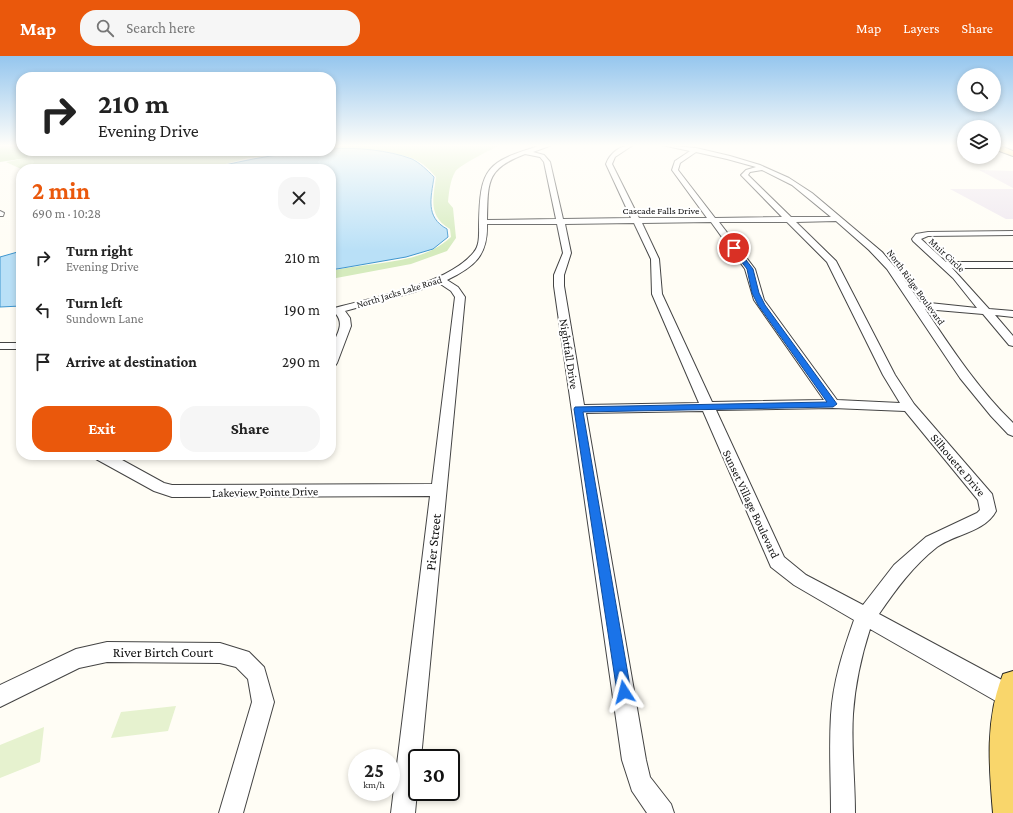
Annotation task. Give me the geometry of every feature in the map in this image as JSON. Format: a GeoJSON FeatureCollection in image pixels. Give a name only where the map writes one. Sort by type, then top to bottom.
{"type":"FeatureCollection","features":[{"type":"Feature","properties":{"kind":"main road"},"geometry":{"type":"LineString","coordinates":[[1009,813],[1005,768],[1005,725],[1011,690]]}},
{"type":"Feature","properties":{"kind":"street","name":"North Jacks Lake Road"},"geometry":{"type":"LineString","coordinates":[[336,311],[441,280],[469,263],[478,253],[483,243],[483,222],[487,180]]}},
{"type":"Feature","properties":{"kind":"street","name":"Nightfall Drive"},"geometry":{"type":"LineString","coordinates":[[551,180],[567,253],[559,274],[559,286],[634,760],[640,783],[662,813]]}},
{"type":"Feature","properties":{"kind":"street","name":"Sunset Village Boulevard"},"geometry":{"type":"LineString","coordinates":[[617,180],[655,259],[656,264],[654,283],[657,294],[777,562],[800,580],[866,617],[1011,690]]}},
{"type":"Feature","properties":{"kind":"street"},"geometry":{"type":"LineString","coordinates":[[683,180],[750,269],[756,293],[762,305],[833,404]]}},
{"type":"Feature","properties":{"kind":"street","name":"Silhouette Drive"},"geometry":{"type":"LineString","coordinates":[[749,180],[831,261],[889,375],[909,407],[956,464],[981,490],[988,505],[988,511],[983,517],[932,542],[900,570],[866,617],[854,648],[846,683],[842,715],[843,813]]}},
{"type":"Feature","properties":{"kind":"street","name":"North Ridge Boulevard"},"geometry":{"type":"LineString","coordinates":[[788,180],[794,183],[838,219],[884,259],[973,386],[992,410],[1013,431]]}},
{"type":"Feature","properties":{"kind":"street","name":"Cascade Falls Drive"},"geometry":{"type":"LineString","coordinates":[[483,222],[838,219]]}},
{"type":"Feature","properties":{"kind":"street","name":"Muir Circle"},"geometry":{"type":"LineString","coordinates":[[1013,233],[928,234],[917,237],[917,242],[945,265],[1013,344]]}},
{"type":"Feature","properties":{"kind":"street"},"geometry":{"type":"LineString","coordinates":[[945,265],[1013,265]]}},
{"type":"Feature","properties":{"kind":"street","name":"Pier Street"},"geometry":{"type":"LineString","coordinates":[[403,813],[460,297],[455,289],[441,280]]}},
{"type":"Feature","properties":{"kind":"street"},"geometry":{"type":"LineString","coordinates":[[917,305],[1013,314]]}},
{"type":"Feature","properties":{"kind":"street"},"geometry":{"type":"LineString","coordinates":[[336,312],[345,318],[346,326],[336,351]]}},
{"type":"Feature","properties":{"kind":"street"},"geometry":{"type":"LineString","coordinates":[[0,346],[16,346]]}},
{"type":"Feature","properties":{"kind":"street"},"geometry":{"type":"LineString","coordinates":[[578,409],[833,404],[909,407]]}},
{"type":"Feature","properties":{"kind":"street","name":"Lakeview Pointe Drive"},"geometry":{"type":"LineString","coordinates":[[109,460],[159,487],[172,491],[438,490]]}},
{"type":"Feature","properties":{"kind":"street","name":"River Birtch Court"},"geometry":{"type":"LineString","coordinates":[[0,696],[76,660],[107,652],[220,653],[242,659],[256,674],[263,702],[231,813]]}},
{"type":"Feature","properties":{"kind":"shaded area"},"geometry":{"type":"Polygon","coordinates":[[[999,180],[1013,180],[1013,188],[999,180]]]}},
{"type":"Feature","properties":{"kind":"shaded area"},"geometry":{"type":"Polygon","coordinates":[[[950,189],[1013,189],[1013,219],[1006,219],[950,189]]]}},
{"type":"Feature","properties":{"kind":"green space"},"geometry":{"type":"Polygon","coordinates":[[[436,180],[452,180],[448,202],[453,208],[456,238],[447,251],[411,264],[336,278],[336,270],[410,258],[439,246],[451,237],[450,229],[443,224],[435,213],[433,200],[436,180]]]}},
{"type":"Feature","properties":{"kind":"green space"},"geometry":{"type":"Polygon","coordinates":[[[176,706],[168,731],[111,738],[121,712],[176,706]]]}},
{"type":"Feature","properties":{"kind":"green space"},"geometry":{"type":"Polygon","coordinates":[[[44,727],[40,762],[0,778],[0,745],[44,727]]]}},
{"type":"Feature","properties":{"kind":"water"},"geometry":{"type":"Polygon","coordinates":[[[336,180],[434,180],[431,200],[432,213],[435,219],[447,229],[448,237],[433,249],[406,257],[336,269],[336,180]]]}},
{"type":"Feature","properties":{"kind":"water"},"geometry":{"type":"Polygon","coordinates":[[[16,252],[16,306],[0,307],[0,257],[16,252]]]}},
{"type":"Feature","properties":{"kind":"route"},"geometry":{"type":"LineString","coordinates":[[624,692],[578,409],[833,404],[758,300],[750,269],[734,248]]}}]}
